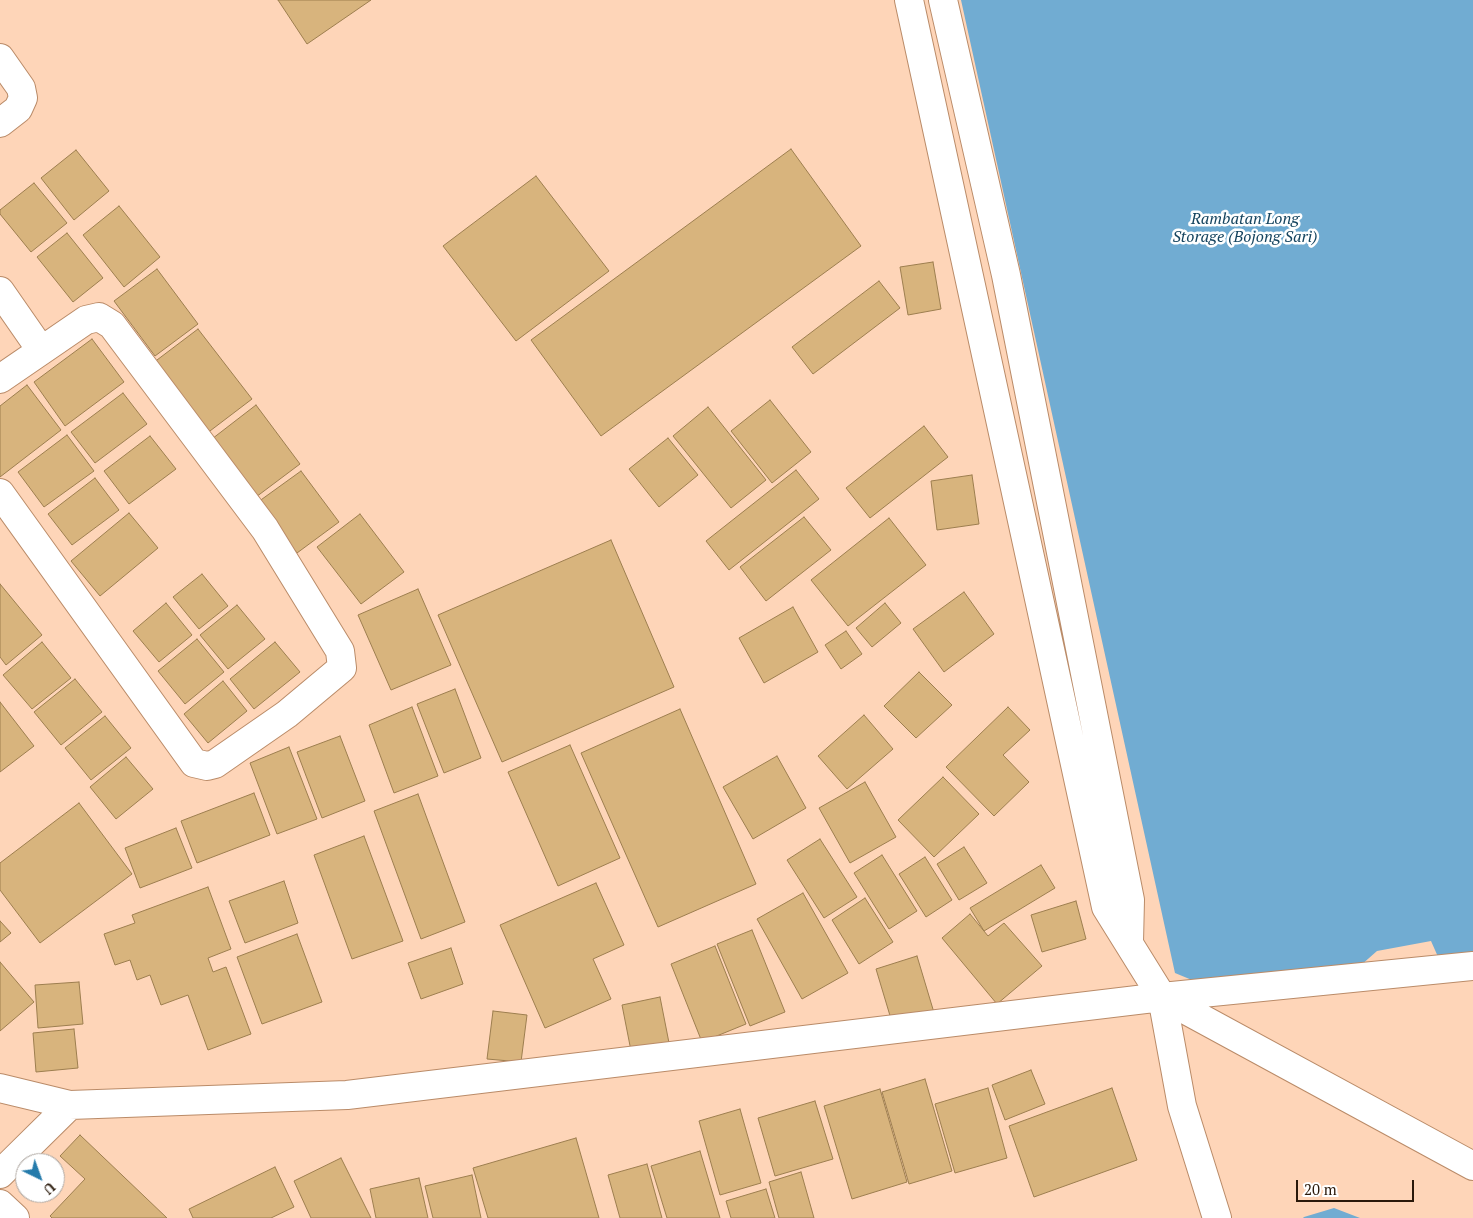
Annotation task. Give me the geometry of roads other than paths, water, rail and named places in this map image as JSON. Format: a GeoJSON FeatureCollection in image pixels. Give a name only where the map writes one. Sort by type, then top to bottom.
{"type":"FeatureCollection","features":[{"type":"Feature","properties":{"kind":"street"},"geometry":{"type":"LineString","coordinates":[[909,0],[1106,907],[1162,998],[1182,1106],[1217,1218]]}},
{"type":"Feature","properties":{"kind":"street"},"geometry":{"type":"LineString","coordinates":[[943,0],[1006,275],[1130,900],[1129,942]]}},
{"type":"Feature","properties":{"kind":"street"},"geometry":{"type":"LineString","coordinates":[[0,58],[21,88],[23,98],[18,109],[0,123]]}},
{"type":"Feature","properties":{"kind":"street"},"geometry":{"type":"LineString","coordinates":[[0,291],[41,350]]}},
{"type":"Feature","properties":{"kind":"street"},"geometry":{"type":"LineString","coordinates":[[0,378],[92,317],[99,317],[112,325],[265,529],[340,651],[342,668],[287,714],[214,764],[207,766],[194,762],[0,493]]}},
{"type":"Feature","properties":{"kind":"street"},"geometry":{"type":"LineString","coordinates":[[0,1088],[70,1105],[347,1095],[1162,998],[1473,966]]}},
{"type":"Feature","properties":{"kind":"street"},"geometry":{"type":"LineString","coordinates":[[1162,998],[1473,1166]]}},
{"type":"Feature","properties":{"kind":"street"},"geometry":{"type":"LineString","coordinates":[[0,1174],[70,1105]]}},
{"type":"Feature","properties":{"kind":"street"},"geometry":{"type":"LineString","coordinates":[[0,1204],[15,1218]]}},
{"type":"Feature","properties":{"kind":"water","name":"Rambatan Long Storage (Bojong Sari)"},"geometry":{"type":"Polygon","coordinates":[[[961,0],[1473,0],[1473,964],[1443,968],[1431,941],[1377,951],[1360,966],[1204,985],[1175,973],[961,0]]]}},
{"type":"Feature","properties":{"kind":"water"},"geometry":{"type":"Polygon","coordinates":[[[1334,1208],[1360,1218],[1303,1218],[1304,1217],[1334,1208]]]}}]}
